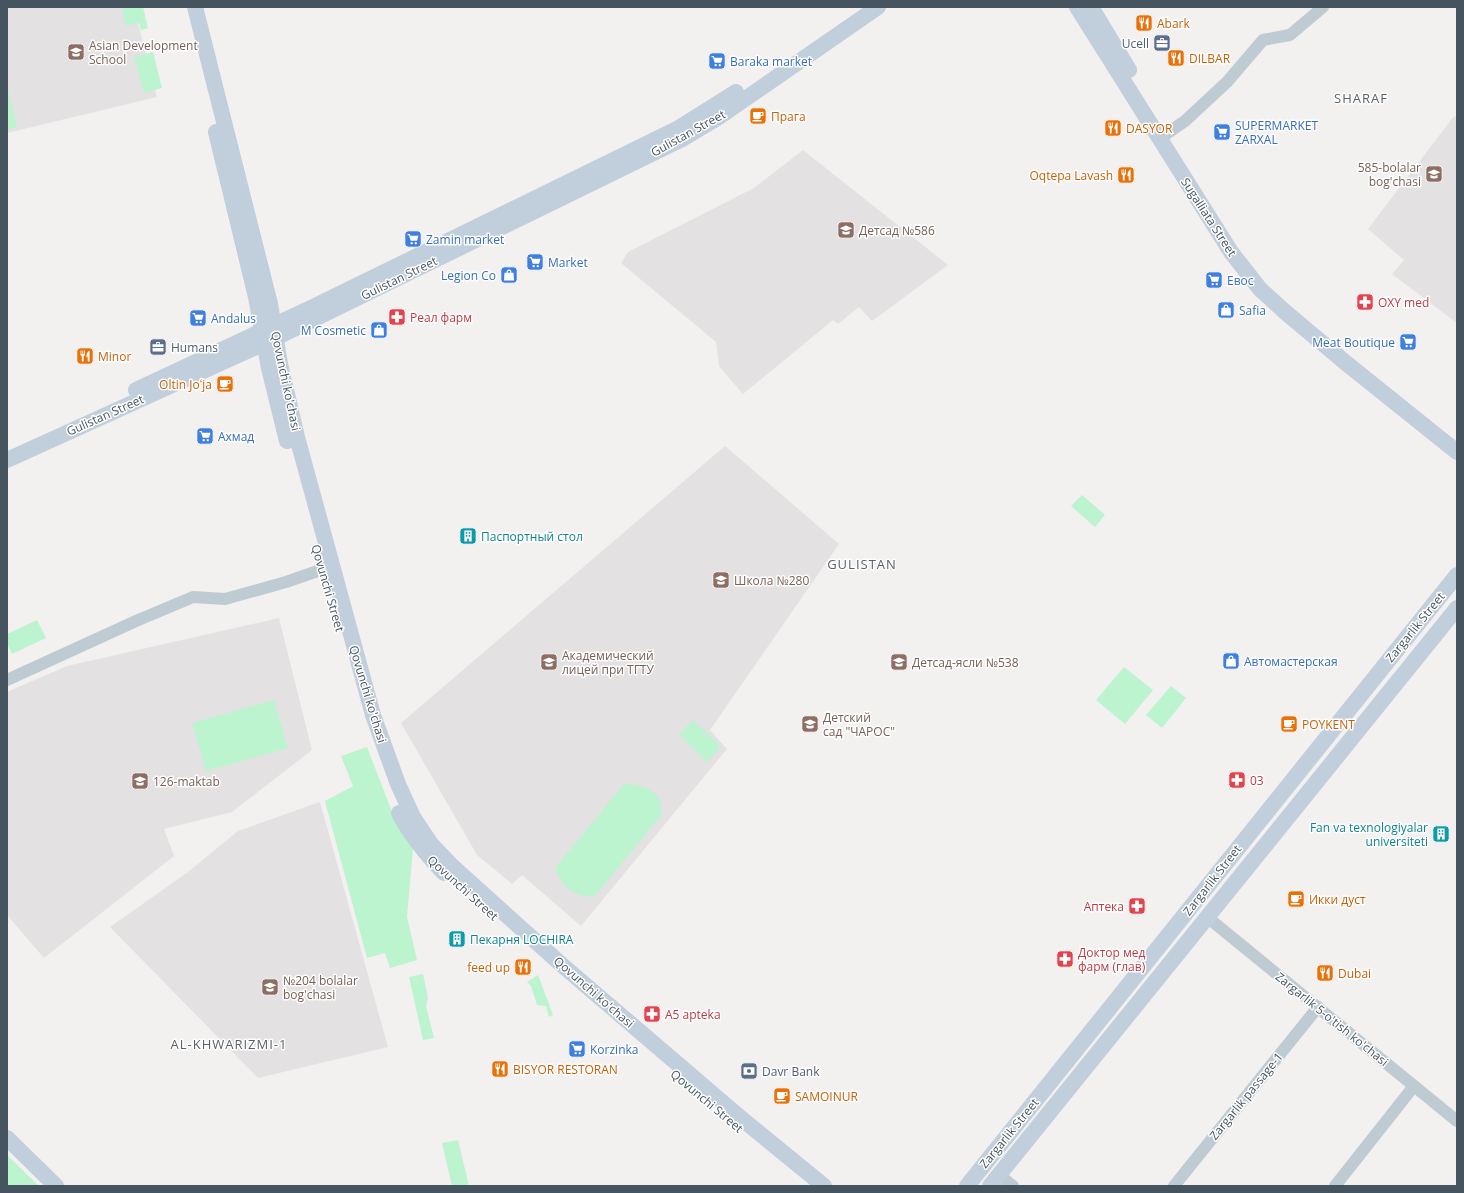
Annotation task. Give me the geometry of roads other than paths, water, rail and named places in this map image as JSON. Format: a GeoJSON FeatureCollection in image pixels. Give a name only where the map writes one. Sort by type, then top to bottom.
{"type":"FeatureCollection","features":[{"type":"Feature","properties":{"kind":"main road","name":"Qovunchi ko'chasi"},"geometry":{"type":"LineString","coordinates":[[185,7],[256,297],[269,334],[297,437],[327,568],[375,722],[398,784],[413,817],[431,844],[452,866],[562,965],[742,1120],[824,1186]]}},
{"type":"Feature","properties":{"kind":"main road","name":"Qovunchi ko'chasi"},"geometry":{"type":"LineString","coordinates":[[195,7],[248,212],[269,334]]}},
{"type":"Feature","properties":{"kind":"main road","name":"Gulistan Street"},"geometry":{"type":"LineString","coordinates":[[7,449],[269,334],[677,129],[714,107],[859,7]]}},
{"type":"Feature","properties":{"kind":"main road","name":"Gulistan Street"},"geometry":{"type":"LineString","coordinates":[[7,460],[269,334],[684,138],[719,117],[878,7]]}},
{"type":"Feature","properties":{"kind":"main road","name":"Sugalliata Street"},"geometry":{"type":"LineString","coordinates":[[1077,7],[1238,247],[1267,282],[1321,332],[1457,438]]}},
{"type":"Feature","properties":{"kind":"main road","name":"Sugalliata Street"},"geometry":{"type":"LineString","coordinates":[[1091,7],[1163,136],[1231,252],[1260,288],[1309,333],[1457,452]]}},
{"type":"Feature","properties":{"kind":"main road","name":"Qovunchi Street"},"geometry":{"type":"LineString","coordinates":[[327,568],[364,717],[391,794],[412,837],[444,873],[731,1121],[809,1186]]}},
{"type":"Feature","properties":{"kind":"main road","name":"Zargarlik Street"},"geometry":{"type":"LineString","coordinates":[[967,1186],[1457,575]]}},
{"type":"Feature","properties":{"kind":"main road","name":"Zargarlik Street"},"geometry":{"type":"LineString","coordinates":[[995,1180],[1457,608]]}},
{"type":"Feature","properties":{"kind":"main road"},"geometry":{"type":"LineString","coordinates":[[1254,827],[1270,839]]}},
{"type":"Feature","properties":{"kind":"main road"},"geometry":{"type":"LineString","coordinates":[[1192,905],[1207,917]]}},
{"type":"Feature","properties":{"kind":"main road"},"geometry":{"type":"LineString","coordinates":[[7,1138],[56,1186]]}},
{"type":"Feature","properties":{"kind":"main road"},"geometry":{"type":"LineString","coordinates":[[985,1163],[995,1180]]}},
{"type":"Feature","properties":{"kind":"street"},"geometry":{"type":"LineString","coordinates":[[1163,136],[1183,123],[1227,82],[1263,40],[1290,35],[1323,7]]}},
{"type":"Feature","properties":{"kind":"street"},"geometry":{"type":"LineString","coordinates":[[7,680],[136,621],[193,597],[225,599],[286,582],[327,568]]}},
{"type":"Feature","properties":{"kind":"street","name":"Zargarlik 5-o'tish ko'chasi"},"geometry":{"type":"LineString","coordinates":[[1207,917],[1457,1121]]}},
{"type":"Feature","properties":{"kind":"street","name":"Zargarlik passage-1"},"geometry":{"type":"LineString","coordinates":[[1174,1186],[1318,1007]]}},
{"type":"Feature","properties":{"kind":"street"},"geometry":{"type":"LineString","coordinates":[[1335,1186],[1414,1086]]}},
{"type":"Feature","properties":{"kind":"street"},"geometry":{"type":"LineString","coordinates":[[995,1180],[1013,1186]]}},
{"type":"Feature","properties":{"kind":"place","name":"Abark"},"geometry":{"type":"Point","coordinates":[1144,23]}},
{"type":"Feature","properties":{"kind":"place","name":"Ucell"},"geometry":{"type":"Point","coordinates":[1162,43]}},
{"type":"Feature","properties":{"kind":"place","name":"Asian Development School"},"geometry":{"type":"Point","coordinates":[76,52]}},
{"type":"Feature","properties":{"kind":"place","name":"DILBAR"},"geometry":{"type":"Point","coordinates":[1176,58]}},
{"type":"Feature","properties":{"kind":"place","name":"Baraka market"},"geometry":{"type":"Point","coordinates":[717,61]}},
{"type":"Feature","properties":{"kind":"place","name":"Прага"},"geometry":{"type":"Point","coordinates":[758,116]}},
{"type":"Feature","properties":{"kind":"place","name":"DASYOR"},"geometry":{"type":"Point","coordinates":[1113,128]}},
{"type":"Feature","properties":{"kind":"place","name":"SUPERMARKET ZARXAL"},"geometry":{"type":"Point","coordinates":[1222,132]}},
{"type":"Feature","properties":{"kind":"place","name":"585-bolalar bog'chasi"},"geometry":{"type":"Point","coordinates":[1434,174]}},
{"type":"Feature","properties":{"kind":"place","name":"Oqtepa Lavash"},"geometry":{"type":"Point","coordinates":[1126,175]}},
{"type":"Feature","properties":{"kind":"place","name":"Детсад №586"},"geometry":{"type":"Point","coordinates":[846,230]}},
{"type":"Feature","properties":{"kind":"place","name":"Zamin market"},"geometry":{"type":"Point","coordinates":[413,239]}},
{"type":"Feature","properties":{"kind":"place","name":"Market"},"geometry":{"type":"Point","coordinates":[535,262]}},
{"type":"Feature","properties":{"kind":"place","name":"Legion Co"},"geometry":{"type":"Point","coordinates":[509,275]}},
{"type":"Feature","properties":{"kind":"place","name":"Евос"},"geometry":{"type":"Point","coordinates":[1214,280]}},
{"type":"Feature","properties":{"kind":"place","name":"OXY med"},"geometry":{"type":"Point","coordinates":[1365,302]}},
{"type":"Feature","properties":{"kind":"place","name":"Safia"},"geometry":{"type":"Point","coordinates":[1226,310]}},
{"type":"Feature","properties":{"kind":"place","name":"Реал фарм"},"geometry":{"type":"Point","coordinates":[397,317]}},
{"type":"Feature","properties":{"kind":"place","name":"Andalus"},"geometry":{"type":"Point","coordinates":[198,318]}},
{"type":"Feature","properties":{"kind":"place","name":"M Cosmetic"},"geometry":{"type":"Point","coordinates":[379,330]}},
{"type":"Feature","properties":{"kind":"place","name":"Meat Boutique"},"geometry":{"type":"Point","coordinates":[1408,342]}},
{"type":"Feature","properties":{"kind":"place","name":"Humans"},"geometry":{"type":"Point","coordinates":[158,347]}},
{"type":"Feature","properties":{"kind":"place","name":"Minor"},"geometry":{"type":"Point","coordinates":[85,356]}},
{"type":"Feature","properties":{"kind":"place","name":"Oltin Joʻja"},"geometry":{"type":"Point","coordinates":[225,384]}},
{"type":"Feature","properties":{"kind":"place","name":"Ахмад"},"geometry":{"type":"Point","coordinates":[205,436]}},
{"type":"Feature","properties":{"kind":"place","name":"Паспортный стол"},"geometry":{"type":"Point","coordinates":[468,536]}},
{"type":"Feature","properties":{"kind":"place","name":"Школа №280"},"geometry":{"type":"Point","coordinates":[721,580]}},
{"type":"Feature","properties":{"kind":"place","name":"Автомастерская"},"geometry":{"type":"Point","coordinates":[1231,661]}},
{"type":"Feature","properties":{"kind":"place","name":"Академический лицей при ТГТУ"},"geometry":{"type":"Point","coordinates":[549,662]}},
{"type":"Feature","properties":{"kind":"place","name":"Детсад-ясли №538"},"geometry":{"type":"Point","coordinates":[899,662]}},
{"type":"Feature","properties":{"kind":"place","name":"Детский сад \"ЧАРОС\""},"geometry":{"type":"Point","coordinates":[810,724]}},
{"type":"Feature","properties":{"kind":"place","name":"POYKENT"},"geometry":{"type":"Point","coordinates":[1289,724]}},
{"type":"Feature","properties":{"kind":"place","name":"03"},"geometry":{"type":"Point","coordinates":[1237,780]}},
{"type":"Feature","properties":{"kind":"place","name":"126-maktab"},"geometry":{"type":"Point","coordinates":[140,781]}},
{"type":"Feature","properties":{"kind":"place","name":"Fan va texnologiyalar universiteti"},"geometry":{"type":"Point","coordinates":[1441,834]}},
{"type":"Feature","properties":{"kind":"place","name":"Икки дуст"},"geometry":{"type":"Point","coordinates":[1296,899]}},
{"type":"Feature","properties":{"kind":"place","name":"Аптека"},"geometry":{"type":"Point","coordinates":[1137,906]}},
{"type":"Feature","properties":{"kind":"place","name":"Пекарня LOCHIRA"},"geometry":{"type":"Point","coordinates":[457,939]}},
{"type":"Feature","properties":{"kind":"place","name":"Доктор мед фарм (глав)"},"geometry":{"type":"Point","coordinates":[1065,959]}},
{"type":"Feature","properties":{"kind":"place","name":"feed up"},"geometry":{"type":"Point","coordinates":[523,967]}},
{"type":"Feature","properties":{"kind":"place","name":"Dubai"},"geometry":{"type":"Point","coordinates":[1325,973]}},
{"type":"Feature","properties":{"kind":"place","name":"№204 bolalar bog'chasi"},"geometry":{"type":"Point","coordinates":[270,987]}},
{"type":"Feature","properties":{"kind":"place","name":"A5 apteka"},"geometry":{"type":"Point","coordinates":[652,1014]}},
{"type":"Feature","properties":{"kind":"place","name":"Korzinka"},"geometry":{"type":"Point","coordinates":[577,1049]}},
{"type":"Feature","properties":{"kind":"place","name":"BISYOR RESTORAN"},"geometry":{"type":"Point","coordinates":[500,1069]}},
{"type":"Feature","properties":{"kind":"place","name":"Davr Bank"},"geometry":{"type":"Point","coordinates":[749,1071]}},
{"type":"Feature","properties":{"kind":"place","name":"SAMOINUR"},"geometry":{"type":"Point","coordinates":[782,1096]}},
{"type":"Feature","properties":{"kind":"district","name":"SHARAF"},"geometry":{"type":"Point","coordinates":[1361,98]}},
{"type":"Feature","properties":{"kind":"district","name":"GULISTAN"},"geometry":{"type":"Point","coordinates":[862,564]}},
{"type":"Feature","properties":{"kind":"district","name":"AL-KHWARIZMI-1"},"geometry":{"type":"Point","coordinates":[229,1044]}}]}
